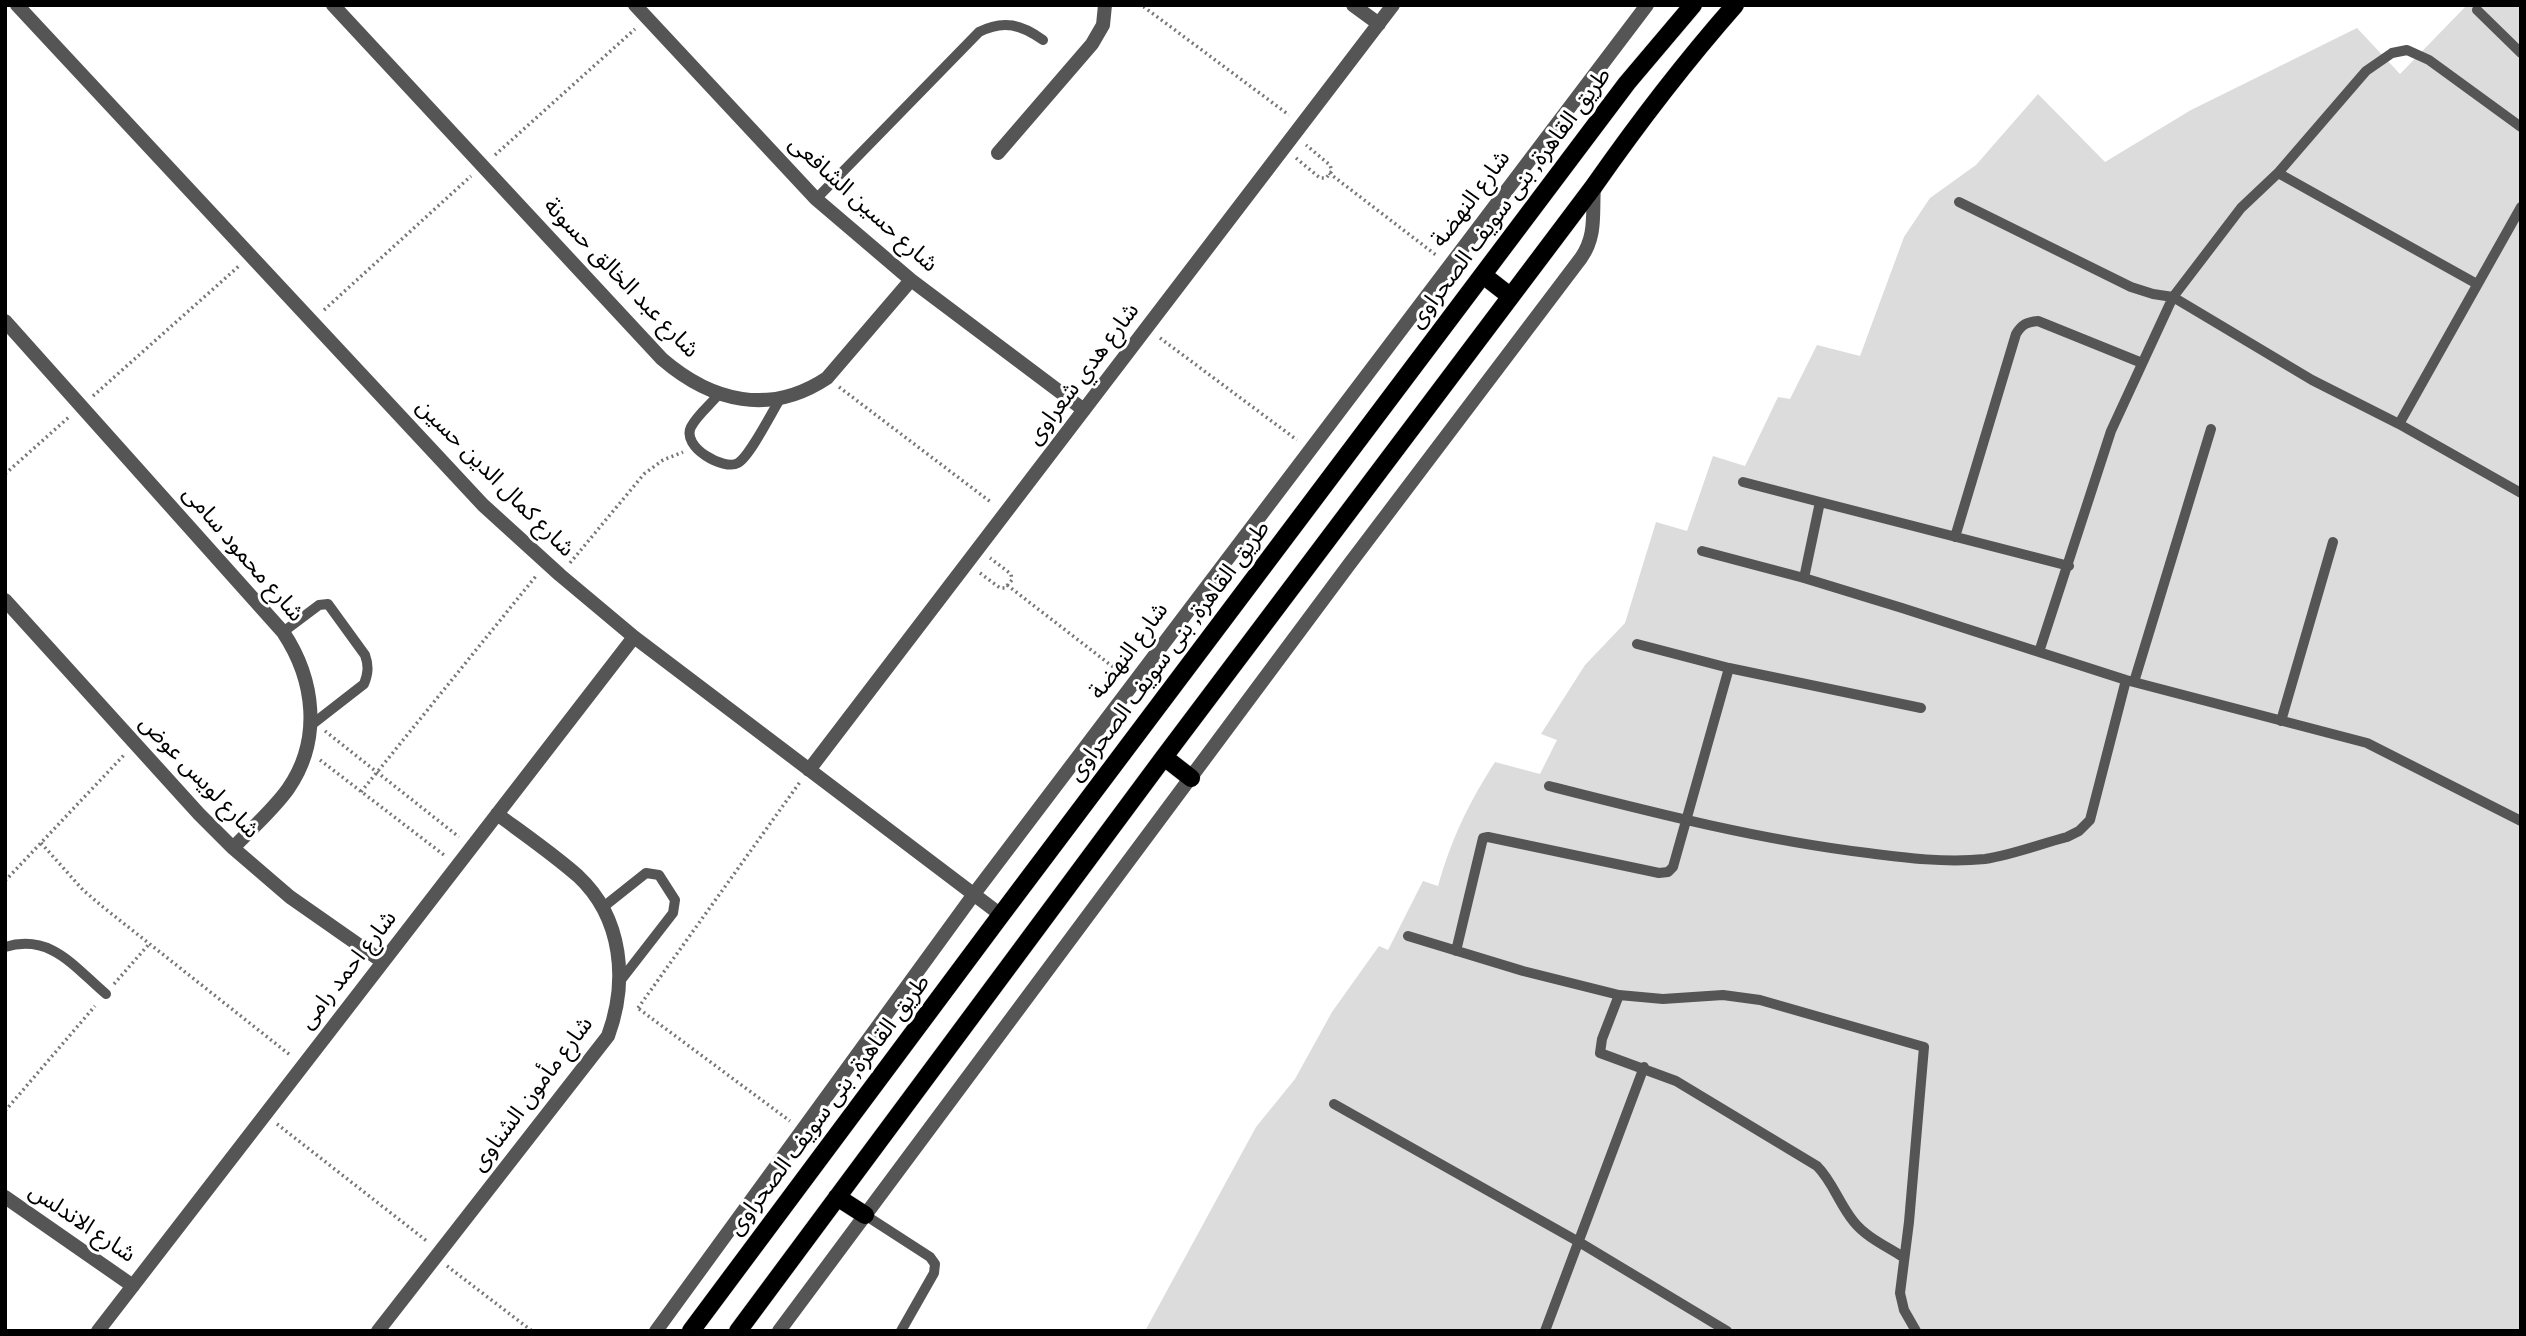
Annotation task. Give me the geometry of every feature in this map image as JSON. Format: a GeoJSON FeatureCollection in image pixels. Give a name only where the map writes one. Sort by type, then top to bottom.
{"type":"FeatureCollection","features":[{"type":"Feature","properties":{"kind":"main road","name":"طريق القاهرة, بنى سويف الصحراوى"},"geometry":{"type":"LineString","coordinates":[[691,1331],[1627,83],[1693,5]]}},
{"type":"Feature","properties":{"kind":"main road"},"geometry":{"type":"LineString","coordinates":[[738,1331],[1164,757],[1594,186],[1662,91],[1735,5]]}},
{"type":"Feature","properties":{"kind":"main road"},"geometry":{"type":"LineString","coordinates":[[1483,275],[1510,296]]}},
{"type":"Feature","properties":{"kind":"main road"},"geometry":{"type":"LineString","coordinates":[[1164,757],[1191,778]]}},
{"type":"Feature","properties":{"kind":"main road"},"geometry":{"type":"LineString","coordinates":[[837,1197],[865,1215]]}},
{"type":"Feature","properties":{"kind":"street","name":"شارع كمال الدين حسين"},"geometry":{"type":"LineString","coordinates":[[17,5],[483,505],[547,564],[634,637],[1001,915]]}},
{"type":"Feature","properties":{"kind":"street","name":"شارع عبد الخالق حسونة"},"geometry":{"type":"LineString","coordinates":[[333,5],[662,359],[689,380],[719,394],[749,400],[780,399],[805,391],[827,378],[911,280]]}},
{"type":"Feature","properties":{"kind":"street","name":"شارع حسين الشافعى"},"geometry":{"type":"LineString","coordinates":[[635,5],[816,199],[911,280],[1084,410]]}},
{"type":"Feature","properties":{"kind":"street"},"geometry":{"type":"LineString","coordinates":[[998,153],[1092,44],[1103,25],[1105,5]]}},
{"type":"Feature","properties":{"kind":"street"},"geometry":{"type":"LineString","coordinates":[[1353,5],[1379,24]]}},
{"type":"Feature","properties":{"kind":"street","name":"شارع هدي شعراوى"},"geometry":{"type":"LineString","coordinates":[[809,770],[1393,5]]}},
{"type":"Feature","properties":{"kind":"street","name":"شارع النهضة"},"geometry":{"type":"LineString","coordinates":[[656,1331],[974,894],[1647,5]]}},
{"type":"Feature","properties":{"kind":"street"},"geometry":{"type":"LineString","coordinates":[[779,1331],[1348,566],[1581,258],[1593,235],[1591,218],[1594,186]]}},
{"type":"Feature","properties":{"kind":"street","name":"شارع محمود سامى"},"geometry":{"type":"LineString","coordinates":[[5,321],[283,632],[300,661],[306,677],[313,724],[306,750],[287,790],[233,848]]}},
{"type":"Feature","properties":{"kind":"street","name":"شارع لويس عوض"},"geometry":{"type":"LineString","coordinates":[[5,600],[233,848],[290,897],[383,962]]}},
{"type":"Feature","properties":{"kind":"street","name":"شارع احمد رامى"},"geometry":{"type":"LineString","coordinates":[[98,1331],[634,637]]}},
{"type":"Feature","properties":{"kind":"street","name":"شارع مأمون الشناوى"},"geometry":{"type":"LineString","coordinates":[[377,1331],[608,1036],[620,988],[616,943],[602,908],[579,877],[497,814]]}},
{"type":"Feature","properties":{"kind":"street","name":"شارع الاندلس"},"geometry":{"type":"LineString","coordinates":[[5,1197],[133,1286]]}},
{"type":"Feature","properties":{"kind":"lane"},"geometry":{"type":"LineString","coordinates":[[2477,10],[2521,53]]}},
{"type":"Feature","properties":{"kind":"lane"},"geometry":{"type":"LineString","coordinates":[[816,199],[979,32],[998,24],[1009,24],[1029,30],[1044,40]]}},
{"type":"Feature","properties":{"kind":"lane"},"geometry":{"type":"LineString","coordinates":[[2039,652],[2111,431],[2173,297],[2241,208],[2278,173],[2366,71],[2392,53],[2407,50],[2429,60],[2521,127]]}},
{"type":"Feature","properties":{"kind":"lane"},"geometry":{"type":"LineString","coordinates":[[2278,173],[2477,284]]}},
{"type":"Feature","properties":{"kind":"lane"},"geometry":{"type":"LineString","coordinates":[[1959,202],[2141,291],[2173,297],[2312,380],[2399,424],[2521,493]]}},
{"type":"Feature","properties":{"kind":"lane"},"geometry":{"type":"LineString","coordinates":[[2399,424],[2521,207]]}},
{"type":"Feature","properties":{"kind":"lane"},"geometry":{"type":"LineString","coordinates":[[1955,537],[2016,334],[2021,326],[2038,321],[2142,363]]}},
{"type":"Feature","properties":{"kind":"lane"},"geometry":{"type":"LineString","coordinates":[[719,394],[691,427],[690,439],[696,449],[729,465],[741,461],[780,399]]}},
{"type":"Feature","properties":{"kind":"lane"},"geometry":{"type":"LineString","coordinates":[[1549,786],[1685,821],[1802,845],[1902,858],[1985,859],[2079,831],[2090,820],[2130,681],[2211,429]]}},
{"type":"Feature","properties":{"kind":"lane"},"geometry":{"type":"LineString","coordinates":[[1743,482],[2069,566]]}},
{"type":"Feature","properties":{"kind":"lane"},"geometry":{"type":"LineString","coordinates":[[1804,578],[1820,502]]}},
{"type":"Feature","properties":{"kind":"lane"},"geometry":{"type":"LineString","coordinates":[[2281,721],[2333,542]]}},
{"type":"Feature","properties":{"kind":"lane"},"geometry":{"type":"LineString","coordinates":[[1702,551],[1804,578],[2130,681],[2367,743],[2521,821]]}},
{"type":"Feature","properties":{"kind":"lane"},"geometry":{"type":"LineString","coordinates":[[283,632],[319,605],[328,604],[365,655],[368,669],[363,684],[313,724]]}},
{"type":"Feature","properties":{"kind":"lane"},"geometry":{"type":"LineString","coordinates":[[1637,644],[1728,668],[1921,708]]}},
{"type":"Feature","properties":{"kind":"lane"},"geometry":{"type":"LineString","coordinates":[[1456,951],[1483,838],[1659,873],[1668,872],[1673,867],[1728,668]]}},
{"type":"Feature","properties":{"kind":"lane"},"geometry":{"type":"LineString","coordinates":[[602,908],[646,873],[659,876],[675,900],[673,913],[620,988]]}},
{"type":"Feature","properties":{"kind":"lane"},"geometry":{"type":"LineString","coordinates":[[1408,936],[1523,971],[1619,995],[1663,999],[1723,995],[1760,1000],[1924,1047],[1900,1293],[1904,1310],[1916,1331]]}},
{"type":"Feature","properties":{"kind":"lane"},"geometry":{"type":"LineString","coordinates":[[5,947],[26,943],[46,946],[106,994]]}},
{"type":"Feature","properties":{"kind":"lane"},"geometry":{"type":"LineString","coordinates":[[1619,995],[1602,1039],[1600,1053],[1676,1081],[1817,1166],[1828,1178],[1847,1211],[1864,1233],[1903,1257]]}},
{"type":"Feature","properties":{"kind":"lane"},"geometry":{"type":"LineString","coordinates":[[1545,1331],[1644,1068]]}},
{"type":"Feature","properties":{"kind":"lane"},"geometry":{"type":"LineString","coordinates":[[1334,1104],[1579,1242],[1727,1331]]}},
{"type":"Feature","properties":{"kind":"lane"},"geometry":{"type":"LineString","coordinates":[[865,1215],[930,1257],[935,1264],[934,1273],[901,1331]]}},
{"type":"Feature","properties":{"kind":"path"},"geometry":{"type":"LineString","coordinates":[[1138,5],[1144,7],[1298,130],[1332,170],[1326,178],[1321,178],[1284,148]]}},
{"type":"Feature","properties":{"kind":"path"},"geometry":{"type":"LineString","coordinates":[[1329,173],[1449,265]]}},
{"type":"Feature","properties":{"kind":"path"},"geometry":{"type":"LineString","coordinates":[[5,474],[251,255]]}},
{"type":"Feature","properties":{"kind":"path"},"geometry":{"type":"LineString","coordinates":[[1147,328],[1310,450]]}},
{"type":"Feature","properties":{"kind":"path"},"geometry":{"type":"LineString","coordinates":[[827,378],[1005,513]]}},
{"type":"Feature","properties":{"kind":"path"},"geometry":{"type":"LineString","coordinates":[[560,575],[643,474],[663,460],[696,449]]}},
{"type":"Feature","properties":{"kind":"path"},"geometry":{"type":"LineString","coordinates":[[967,563],[1000,588],[1012,580],[1011,574],[978,548]]}},
{"type":"Feature","properties":{"kind":"path"},"geometry":{"type":"LineString","coordinates":[[361,792],[547,564]]}},
{"type":"Feature","properties":{"kind":"path"},"geometry":{"type":"LineString","coordinates":[[1007,585],[1133,683]]}},
{"type":"Feature","properties":{"kind":"path"},"geometry":{"type":"LineString","coordinates":[[313,724],[471,847]]}},
{"type":"Feature","properties":{"kind":"path"},"geometry":{"type":"LineString","coordinates":[[5,881],[134,743]]}},
{"type":"Feature","properties":{"kind":"path"},"geometry":{"type":"LineString","coordinates":[[306,750],[457,865]]}},
{"type":"Feature","properties":{"kind":"path"},"geometry":{"type":"LineString","coordinates":[[638,1008],[809,770]]}},
{"type":"Feature","properties":{"kind":"path"},"geometry":{"type":"LineString","coordinates":[[41,843],[83,890],[103,907],[303,1065]]}},
{"type":"Feature","properties":{"kind":"path"},"geometry":{"type":"LineString","coordinates":[[620,988],[638,1008],[803,1130]]}},
{"type":"Feature","properties":{"kind":"path"},"geometry":{"type":"LineString","coordinates":[[5,1111],[66,1040]]}},
{"type":"Feature","properties":{"kind":"path"},"geometry":{"type":"LineString","coordinates":[[265,1114],[531,1331]]}},
{"type":"Feature","properties":{"kind":"shaded area"},"geometry":{"type":"Polygon","coordinates":[[[2467,5],[2521,5],[2521,1331],[1145,1331],[1256,1127],[1295,1079],[1332,1012],[1379,946],[1388,950],[1423,881],[1438,886],[1462,822],[1495,762],[1540,774],[1557,740],[1541,734],[1585,665],[1625,623],[1656,522],[1687,531],[1713,456],[1745,466],[1778,397],[1790,399],[1817,345],[1860,356],[1904,237],[1930,198],[1976,165],[2038,94],[2105,162],[2191,110],[2357,28],[2400,74],[2467,5]]]}}]}
